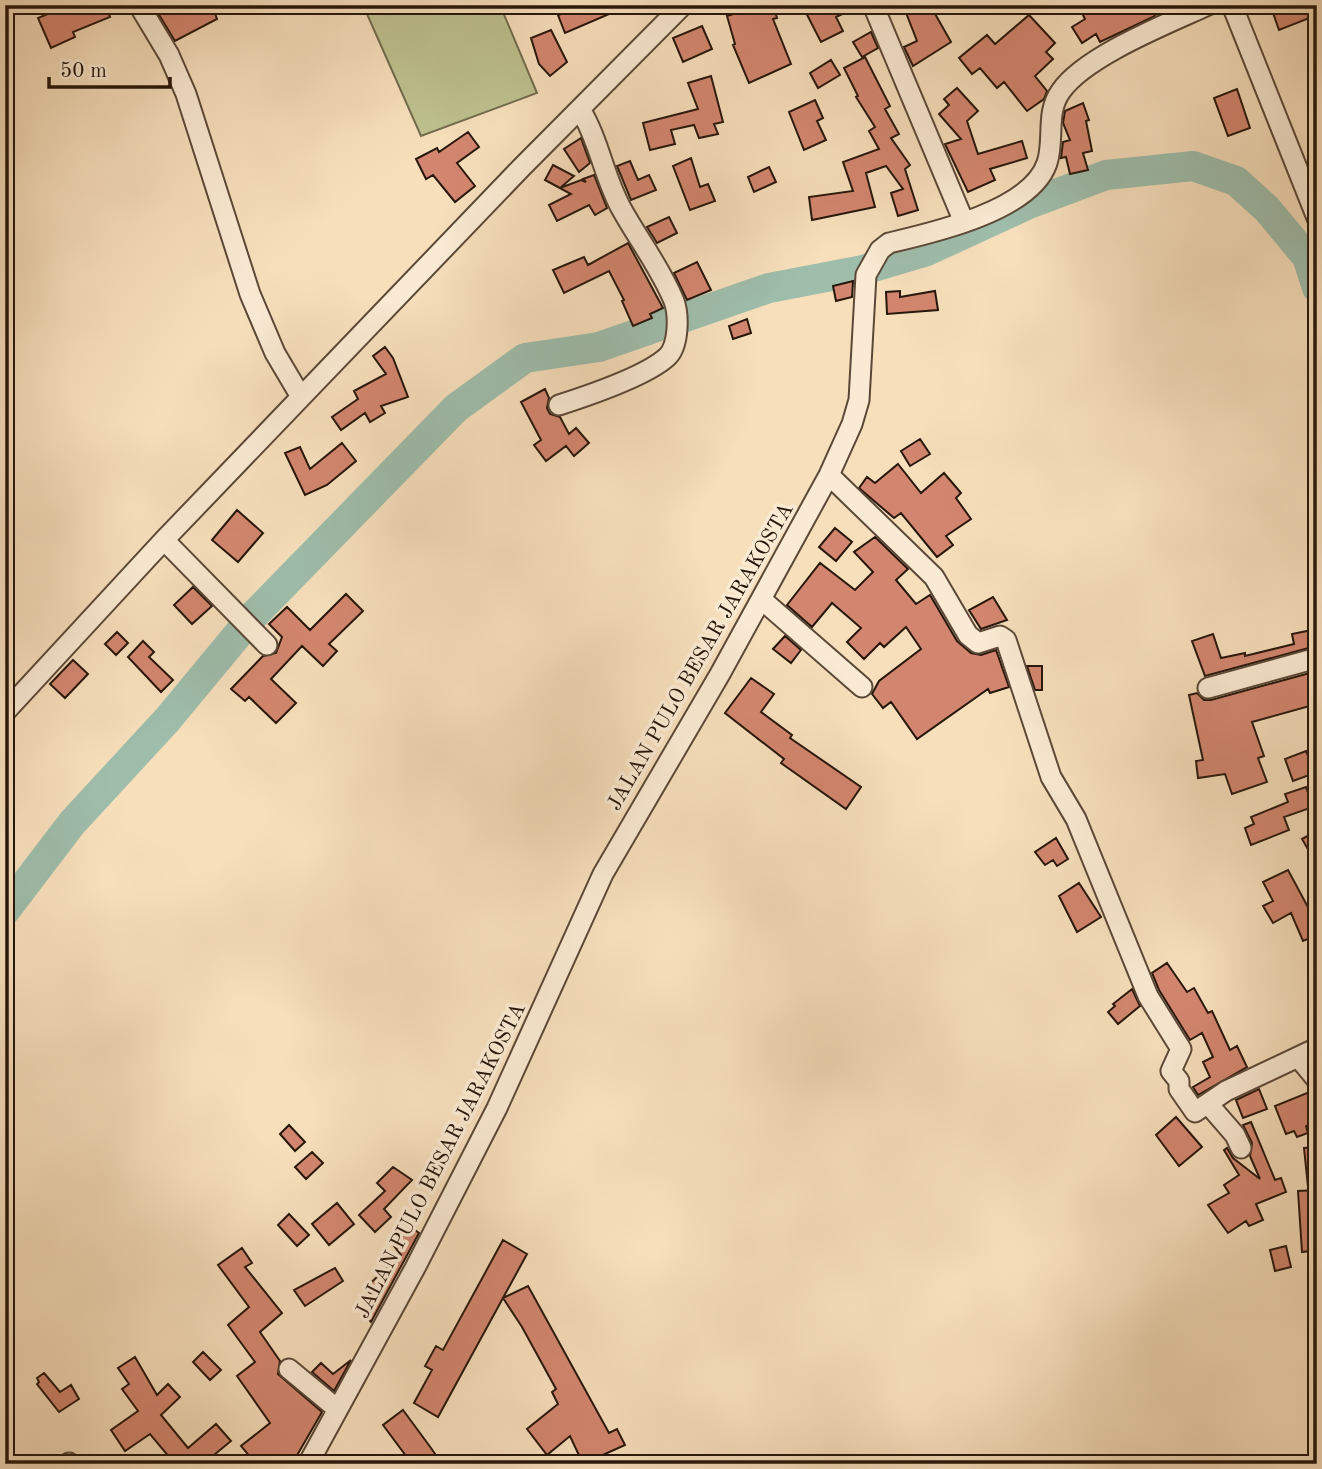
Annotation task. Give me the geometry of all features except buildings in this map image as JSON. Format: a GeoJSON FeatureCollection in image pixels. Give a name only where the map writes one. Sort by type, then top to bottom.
{"type":"FeatureCollection","features":[{"type":"Feature","properties":{"kind":"street"},"geometry":{"type":"LineString","coordinates":[[139,5],[169,55],[186,94],[250,294],[275,353],[301,397]]}},
{"type":"Feature","properties":{"kind":"street"},"geometry":{"type":"LineString","coordinates":[[5,712],[301,397],[683,5]]}},
{"type":"Feature","properties":{"kind":"street"},"geometry":{"type":"LineString","coordinates":[[873,5],[964,222]]}},
{"type":"Feature","properties":{"kind":"street","name":"JALAN PULO BESAR JARAKOSTA"},"geometry":{"type":"LineString","coordinates":[[308,1464],[336,1408],[415,1268],[497,1108],[603,874],[761,600],[829,475],[852,424],[859,400],[866,275],[889,243],[964,222],[1003,204],[1033,184],[1047,162],[1053,105],[1072,78],[1107,54],[1208,5]]}},
{"type":"Feature","properties":{"kind":"street"},"geometry":{"type":"LineString","coordinates":[[1232,5],[1317,218]]}},
{"type":"Feature","properties":{"kind":"street"},"geometry":{"type":"LineString","coordinates":[[559,405],[589,395],[667,357],[675,339],[677,313],[646,246],[621,209],[580,109]]}},
{"type":"Feature","properties":{"kind":"street"},"geometry":{"type":"LineString","coordinates":[[829,475],[934,577],[968,635],[978,643],[1000,636],[1006,640],[1051,777],[1076,818],[1148,996],[1181,1049],[1171,1071],[1179,1081],[1178,1088],[1195,1112],[1226,1091],[1317,1048]]}},
{"type":"Feature","properties":{"kind":"street"},"geometry":{"type":"LineString","coordinates":[[164,540],[264,641]]}},
{"type":"Feature","properties":{"kind":"street"},"geometry":{"type":"LineString","coordinates":[[761,600],[862,687]]}},
{"type":"Feature","properties":{"kind":"street"},"geometry":{"type":"LineString","coordinates":[[1208,688],[1317,658]]}},
{"type":"Feature","properties":{"kind":"street"},"geometry":{"type":"LineString","coordinates":[[1298,1057],[1317,1080]]}},
{"type":"Feature","properties":{"kind":"street"},"geometry":{"type":"LineString","coordinates":[[1209,1105],[1235,1135],[1241,1148]]}},
{"type":"Feature","properties":{"kind":"street"},"geometry":{"type":"LineString","coordinates":[[289,1369],[336,1408]]}},
{"type":"Feature","properties":{"kind":"green space"},"geometry":{"type":"Polygon","coordinates":[[[363,5],[500,5],[537,93],[421,136],[363,5]]]}},
{"type":"Feature","properties":{"kind":"waterway"},"geometry":{"type":"LineString","coordinates":[[5,911],[72,823],[167,720],[254,615],[456,408],[525,358],[599,347],[769,288],[863,270],[927,251],[1029,204],[1106,175],[1193,166],[1236,181],[1267,209],[1307,257],[1317,288]]}}]}
